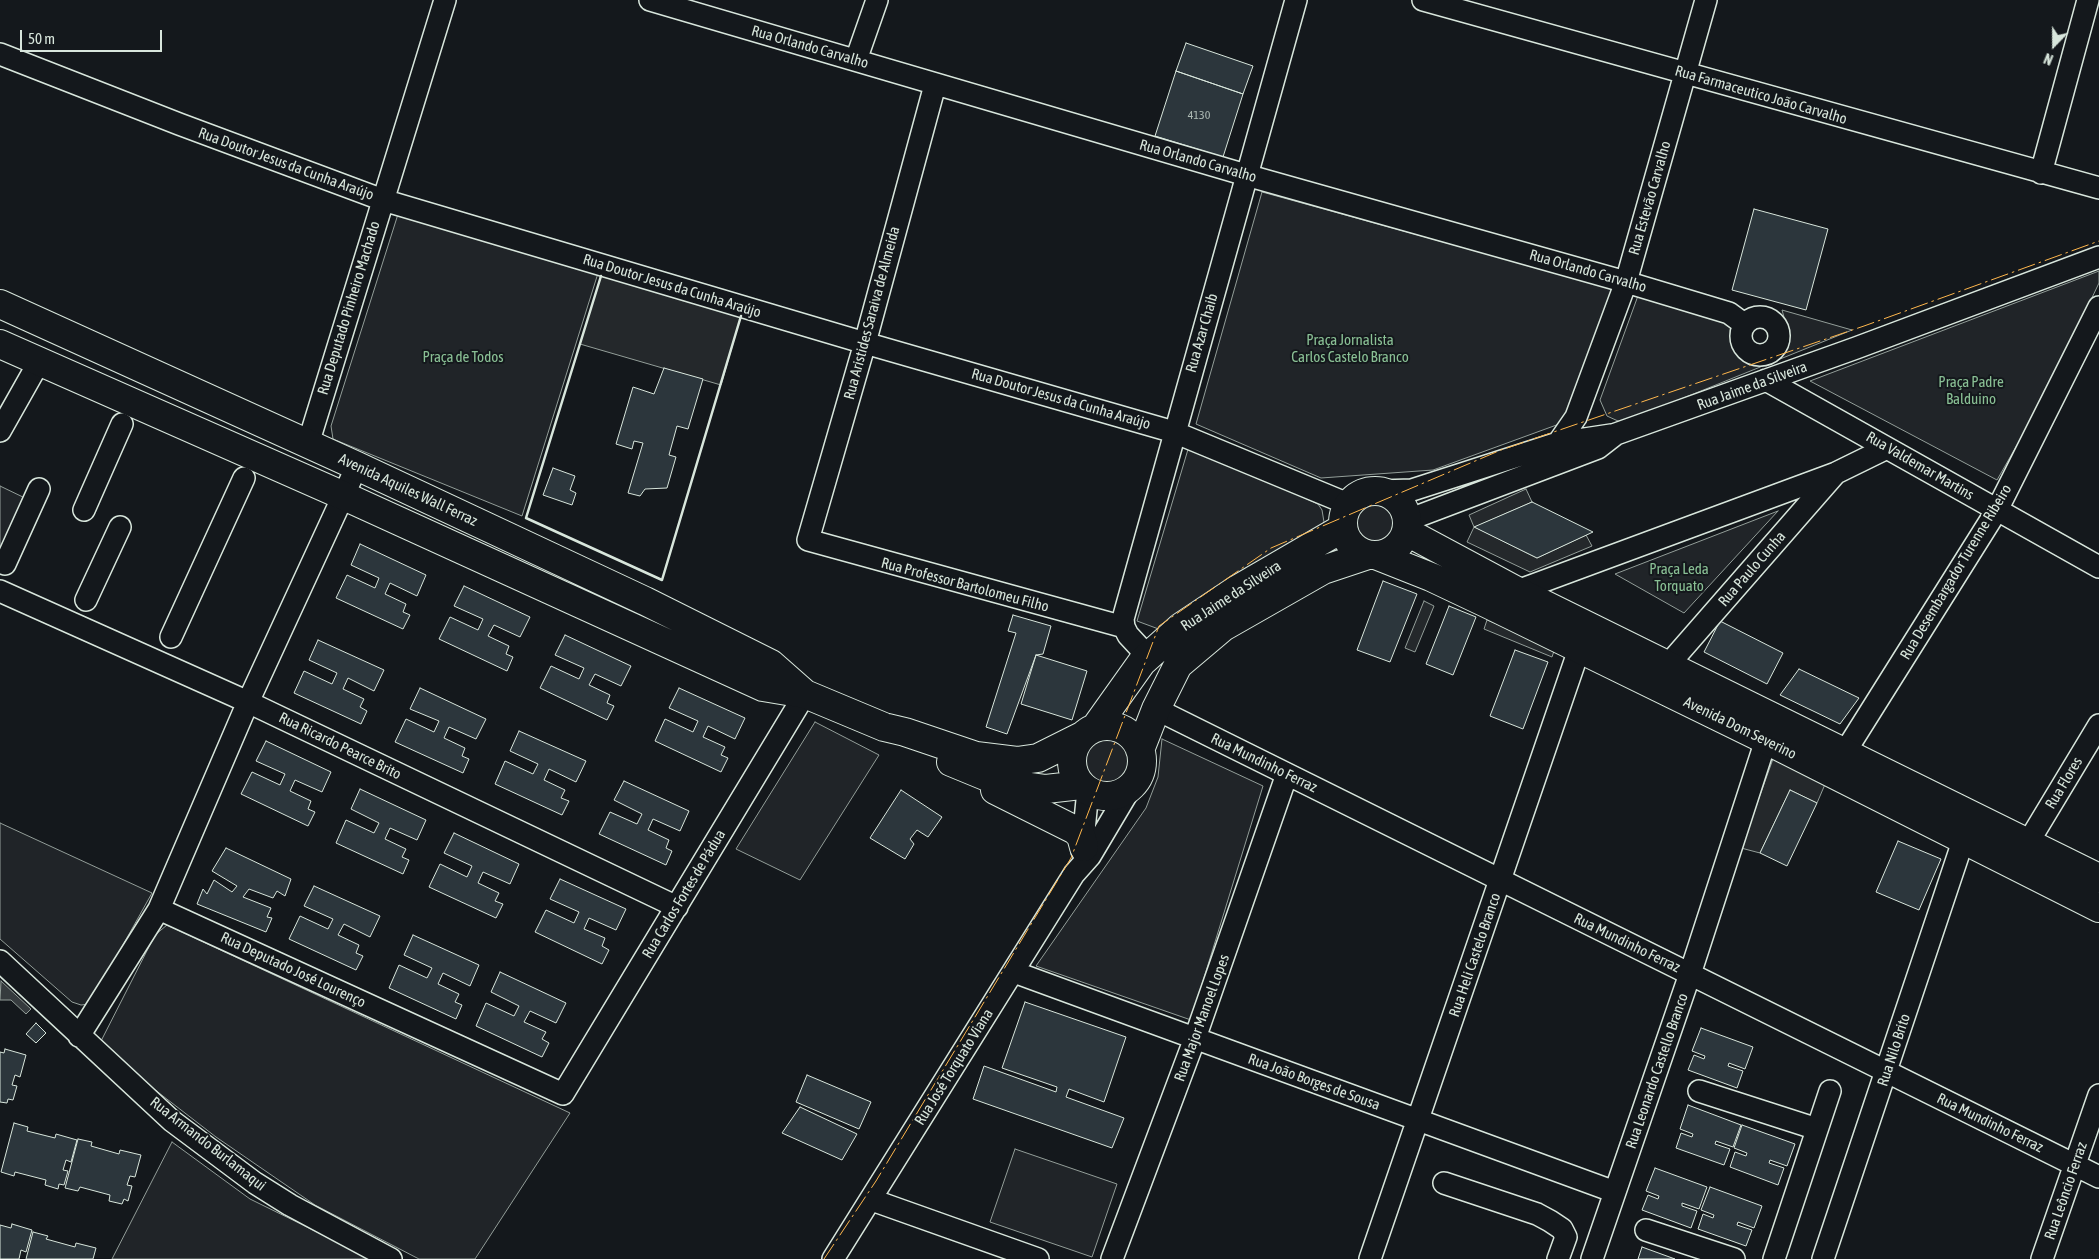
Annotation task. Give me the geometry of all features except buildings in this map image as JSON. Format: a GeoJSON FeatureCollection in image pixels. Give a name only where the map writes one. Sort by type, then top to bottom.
{"type":"FeatureCollection","features":[{"type":"Feature","properties":{"kind":"main road","name":"Avenida Aquiles Wall Ferraz"},"geometry":{"type":"LineString","coordinates":[[0,304],[357,466],[645,601],[771,664],[805,694]]}},
{"type":"Feature","properties":{"kind":"main road","name":"Avenida Aquiles Wall Ferraz"},"geometry":{"type":"LineString","coordinates":[[0,344],[344,496],[763,687],[805,694],[884,727],[905,732],[976,756],[1017,761],[1038,758],[1054,752],[1089,732]]}},
{"type":"Feature","properties":{"kind":"main road"},"geometry":{"type":"LineString","coordinates":[[1379,491],[1390,494],[1398,500],[1405,509],[1407,526],[1396,548],[1373,555],[1351,545],[1346,516],[1365,492],[1379,491]]}},
{"type":"Feature","properties":{"kind":"main road","name":"Rua Jaime da Silveira"},"geometry":{"type":"LineString","coordinates":[[1089,732],[1142,662],[1181,627],[1346,516]]}},
{"type":"Feature","properties":{"kind":"main road","name":"Avenida Dom Severino"},"geometry":{"type":"LineString","coordinates":[[1407,526],[1517,591],[1583,638],[1766,740],[2099,908]]}},
{"type":"Feature","properties":{"kind":"main road","name":"Rua Jaime da Silveira"},"geometry":{"type":"LineString","coordinates":[[1140,750],[1156,709],[1178,665],[1223,627],[1323,570],[1373,555]]}},
{"type":"Feature","properties":{"kind":"main road","name":"Avenida Dom Severino"},"geometry":{"type":"LineString","coordinates":[[1373,555],[1583,638],[1668,665],[2029,841],[2099,878]]}},
{"type":"Feature","properties":{"kind":"main road"},"geometry":{"type":"LineString","coordinates":[[1108,725],[1126,731],[1135,739],[1140,750],[1142,761],[1140,772],[1134,782],[1117,794],[1097,794],[1084,787],[1072,764],[1072,754],[1089,732],[1108,725]]}},
{"type":"Feature","properties":{"kind":"main road","name":"Avenida Aquiles Wall Ferraz"},"geometry":{"type":"LineString","coordinates":[[884,727],[900,741],[1002,783],[1046,789],[1084,787]]}},
{"type":"Feature","properties":{"kind":"main road"},"geometry":{"type":"LineString","coordinates":[[947,760],[1006,796],[1075,830],[1082,836],[1084,846]]}},
{"type":"Feature","properties":{"kind":"street","name":"Rua Deputado Pinheiro Machado"},"geometry":{"type":"LineString","coordinates":[[308,444],[445,0]]}},
{"type":"Feature","properties":{"kind":"street","name":"Rua Orlando Carvalho"},"geometry":{"type":"LineString","coordinates":[[650,0],[1246,175],[1626,282],[1729,313],[1744,324]]}},
{"type":"Feature","properties":{"kind":"street"},"geometry":{"type":"LineString","coordinates":[[856,60],[877,0]]}},
{"type":"Feature","properties":{"kind":"street","name":"Rua Azar Chaib"},"geometry":{"type":"LineString","coordinates":[[1124,627],[1123,619],[1174,432],[1296,0]]}},
{"type":"Feature","properties":{"kind":"street","name":"Rua Farmaceutico João Carvalho"},"geometry":{"type":"LineString","coordinates":[[1424,0],[2099,188]]}},
{"type":"Feature","properties":{"kind":"street","name":"Rua Estevão Carvalho"},"geometry":{"type":"LineString","coordinates":[[1558,443],[1576,417],[1626,282],[1706,0]]}},
{"type":"Feature","properties":{"kind":"street"},"geometry":{"type":"LineString","coordinates":[[2041,173],[2088,0]]}},
{"type":"Feature","properties":{"kind":"street","name":"Rua Doutor Jesus da Cunha Araújo"},"geometry":{"type":"LineString","coordinates":[[0,54],[179,124],[383,200],[865,344],[1174,432],[1346,516]]}},
{"type":"Feature","properties":{"kind":"street","name":"Rua Aristides Saraiva de Almeida"},"geometry":{"type":"LineString","coordinates":[[808,540],[865,344],[935,85]]}},
{"type":"Feature","properties":{"kind":"street","name":"Rua Jaime da Silveira"},"geometry":{"type":"LineString","coordinates":[[1407,526],[1598,448],[1616,434],[2098,258]]}},
{"type":"Feature","properties":{"kind":"street","name":"Rua Desembargador Turenne Ribeiro"},"geometry":{"type":"LineString","coordinates":[[1845,752],[1996,510],[2099,307]]}},
{"type":"Feature","properties":{"kind":"street"},"geometry":{"type":"LineString","coordinates":[[0,431],[39,362]]}},
{"type":"Feature","properties":{"kind":"street","name":"Rua Valdemar Martins"},"geometry":{"type":"LineString","coordinates":[[1766,380],[2099,567]]}},
{"type":"Feature","properties":{"kind":"street"},"geometry":{"type":"LineString","coordinates":[[1584,394],[1586,415],[1596,427],[1616,434]]}},
{"type":"Feature","properties":{"kind":"street"},"geometry":{"type":"LineString","coordinates":[[84,510],[122,424]]}},
{"type":"Feature","properties":{"kind":"street"},"geometry":{"type":"LineString","coordinates":[[1379,491],[1412,490],[1558,443],[1616,434]]}},
{"type":"Feature","properties":{"kind":"street"},"geometry":{"type":"LineString","coordinates":[[1517,591],[1836,473],[1887,448]]}},
{"type":"Feature","properties":{"kind":"street"},"geometry":{"type":"LineString","coordinates":[[79,1036],[159,909],[248,702],[284,604],[344,496],[357,466]]}},
{"type":"Feature","properties":{"kind":"street","name":"Rua Paulo Cunha"},"geometry":{"type":"LineString","coordinates":[[1668,665],[1836,473]]}},
{"type":"Feature","properties":{"kind":"street"},"geometry":{"type":"LineString","coordinates":[[171,636],[244,478]]}},
{"type":"Feature","properties":{"kind":"street"},"geometry":{"type":"LineString","coordinates":[[5,564],[39,489]]}},
{"type":"Feature","properties":{"kind":"street"},"geometry":{"type":"LineString","coordinates":[[86,600],[120,527]]}},
{"type":"Feature","properties":{"kind":"street","name":"Rua Professor Bartolomeu Filho"},"geometry":{"type":"LineString","coordinates":[[808,540],[1124,627]]}},
{"type":"Feature","properties":{"kind":"street","name":"Rua Ricardo Pearce Brito"},"geometry":{"type":"LineString","coordinates":[[0,591],[248,702],[677,907]]}},
{"type":"Feature","properties":{"kind":"street"},"geometry":{"type":"LineString","coordinates":[[1124,627],[1141,649],[1142,662]]}},
{"type":"Feature","properties":{"kind":"street","name":"Rua Heli Castelo Branco"},"geometry":{"type":"LineString","coordinates":[[1370,1259],[1583,638]]}},
{"type":"Feature","properties":{"kind":"street","name":"Rua Carlos Fortes de Pádua"},"geometry":{"type":"LineString","coordinates":[[563,1094],[677,907],[728,812],[805,694]]}},
{"type":"Feature","properties":{"kind":"street","name":"Rua Mundinho Ferraz"},"geometry":{"type":"LineString","coordinates":[[1156,709],[2099,1177]]}},
{"type":"Feature","properties":{"kind":"street","name":"Rua Flores"},"geometry":{"type":"LineString","coordinates":[[2029,841],[2099,725]]}},
{"type":"Feature","properties":{"kind":"street","name":"Rua Leonardo Castello Branco"},"geometry":{"type":"LineString","coordinates":[[1592,1259],[1690,974],[1766,740]]}},
{"type":"Feature","properties":{"kind":"street","name":"Rua Major Manoel Lopes"},"geometry":{"type":"LineString","coordinates":[[1112,1259],[1196,1038],[1286,774]]}},
{"type":"Feature","properties":{"kind":"street","name":"Rua José Torquato Viana"},"geometry":{"type":"LineString","coordinates":[[833,1259],[872,1200],[1074,874],[1090,856],[1134,782]]}},
{"type":"Feature","properties":{"kind":"street","name":"Rua José Torquato Viana"},"geometry":{"type":"LineString","coordinates":[[1074,874],[1084,846],[1084,787]]}},
{"type":"Feature","properties":{"kind":"street","name":"Rua Nilo Brito"},"geometry":{"type":"LineString","coordinates":[[1823,1259],[1972,814]]}},
{"type":"Feature","properties":{"kind":"street","name":"Rua Deputado José Lourenço"},"geometry":{"type":"LineString","coordinates":[[159,909],[563,1094]]}},
{"type":"Feature","properties":{"kind":"street","name":"Rua Armando Burlamaqui"},"geometry":{"type":"LineString","coordinates":[[0,961],[172,1121],[255,1183],[298,1209],[391,1259]]}},
{"type":"Feature","properties":{"kind":"street","name":"Rua João Borges de Sousa"},"geometry":{"type":"LineString","coordinates":[[1014,972],[1615,1192]]}},
{"type":"Feature","properties":{"kind":"street"},"geometry":{"type":"LineString","coordinates":[[1699,1091],[1817,1129]]}},
{"type":"Feature","properties":{"kind":"street"},"geometry":{"type":"LineString","coordinates":[[1774,1259],[1830,1091]]}},
{"type":"Feature","properties":{"kind":"street","name":"Rua Leôncio Ferraz"},"geometry":{"type":"LineString","coordinates":[[2042,1259],[2099,1095]]}},
{"type":"Feature","properties":{"kind":"street"},"geometry":{"type":"LineString","coordinates":[[1444,1184],[1536,1214],[1550,1221],[1562,1229],[1566,1237],[1558,1259]]}},
{"type":"Feature","properties":{"kind":"street"},"geometry":{"type":"LineString","coordinates":[[872,1200],[1038,1259]]}},
{"type":"Feature","properties":{"kind":"street"},"geometry":{"type":"LineString","coordinates":[[1646,1230],[1734,1259]]}},
{"type":"Feature","properties":{"kind":"green space","name":"Praça Jornalista Carlos Castelo Branco"},"geometry":{"type":"Polygon","coordinates":[[[1262,192],[1614,289],[1562,423],[1433,470],[1321,478],[1196,424],[1262,192]]]}},
{"type":"Feature","properties":{"kind":"green space","name":"Praça de Todos"},"geometry":{"type":"Polygon","coordinates":[[[399,211],[599,270],[522,516],[333,439],[331,426],[399,211]]]}},
{"type":"Feature","properties":{"kind":"green space","name":"Praça Padre Balduino"},"geometry":{"type":"Polygon","coordinates":[[[2099,271],[2099,283],[2044,398],[1997,480],[1810,381],[2099,271]]]}},
{"type":"Feature","properties":{"kind":"green space"},"geometry":{"type":"Polygon","coordinates":[[[1639,293],[1734,325],[1736,345],[1741,352],[1756,360],[1772,359],[1785,348],[1788,331],[1782,310],[1852,330],[1624,422],[1618,421],[1607,416],[1600,400],[1639,293]]]}},
{"type":"Feature","properties":{"kind":"green space"},"geometry":{"type":"Polygon","coordinates":[[[1189,446],[1318,504],[1322,510],[1324,522],[1323,527],[1164,631],[1137,621],[1189,446]]]}},
{"type":"Feature","properties":{"kind":"green space"},"geometry":{"type":"Polygon","coordinates":[[[0,486],[27,499],[0,556],[0,486]]]}},
{"type":"Feature","properties":{"kind":"green space"},"geometry":{"type":"Polygon","coordinates":[[[1375,499],[1384,501],[1392,506],[1397,514],[1399,523],[1397,532],[1392,540],[1384,545],[1375,547],[1366,545],[1358,540],[1353,532],[1351,523],[1353,514],[1358,506],[1366,501],[1375,499]]]}},
{"type":"Feature","properties":{"kind":"green space","name":"Praça Leda Torquato"},"geometry":{"type":"Polygon","coordinates":[[[1778,511],[1684,613],[1615,574],[1778,511]]]}},
{"type":"Feature","properties":{"kind":"green space"},"geometry":{"type":"Polygon","coordinates":[[[815,722],[879,755],[800,880],[736,849],[815,722]]]}},
{"type":"Feature","properties":{"kind":"green space"},"geometry":{"type":"Polygon","coordinates":[[[1112,737],[1116,738],[1126,747],[1129,751],[1129,769],[1120,779],[1112,783],[1102,783],[1094,779],[1085,769],[1084,755],[1088,747],[1098,738],[1112,737]]]}},
{"type":"Feature","properties":{"kind":"green space"},"geometry":{"type":"Polygon","coordinates":[[[1162,739],[1263,786],[1191,1020],[1036,966],[1146,808],[1158,777],[1162,739]]]}},
{"type":"Feature","properties":{"kind":"green space"},"geometry":{"type":"Polygon","coordinates":[[[0,823],[152,893],[90,1004],[81,1005],[72,1002],[0,939],[0,823]]]}},
{"type":"Feature","properties":{"kind":"green space"},"geometry":{"type":"Polygon","coordinates":[[[167,925],[570,1113],[475,1259],[419,1259],[315,1205],[216,1137],[150,1086],[100,1043],[155,935],[167,925]]]}},
{"type":"Feature","properties":{"kind":"green space"},"geometry":{"type":"Polygon","coordinates":[[[172,1142],[250,1199],[372,1259],[112,1259],[172,1142]]]}},
{"type":"Feature","properties":{"kind":"green space"},"geometry":{"type":"Polygon","coordinates":[[[1015,1149],[1117,1184],[1092,1257],[990,1222],[1015,1149]]]}},
{"type":"Feature","properties":{"kind":"shaded area"},"geometry":{"type":"Polygon","coordinates":[[[601,276],[741,316],[721,385],[580,344],[601,276]]]}},
{"type":"Feature","properties":{"kind":"shaded area"},"geometry":{"type":"Polygon","coordinates":[[[1526,489],[1532,502],[1475,527],[1537,558],[1586,535],[1592,546],[1530,572],[1467,542],[1474,527],[1469,515],[1526,489]]]}},
{"type":"Feature","properties":{"kind":"shaded area"},"geometry":{"type":"Polygon","coordinates":[[[1424,601],[1434,606],[1415,652],[1405,648],[1424,601]]]}},
{"type":"Feature","properties":{"kind":"shaded area"},"geometry":{"type":"Polygon","coordinates":[[[1487,620],[1555,648],[1552,657],[1484,629],[1487,620]]]}},
{"type":"Feature","properties":{"kind":"shaded area"},"geometry":{"type":"Polygon","coordinates":[[[1773,759],[1826,782],[1817,803],[1790,790],[1760,853],[1741,848],[1773,759]]]}},
{"type":"Feature","properties":{"kind":"shaded area"},"geometry":{"type":"Polygon","coordinates":[[[1,981],[31,1009],[26,1014],[11,1000],[0,1000],[1,981]]]}},
{"type":"Feature","properties":{"kind":"wall"},"geometry":{"type":"LineString","coordinates":[[601,276],[526,518],[662,580],[741,316]]}},
{"type":"Feature","properties":{"kind":"power"},"geometry":{"type":"LineString","coordinates":[[824,1259],[876,1181],[1071,858],[1159,626],[1271,548],[1501,450],[1864,326],[2099,241]]}}]}
